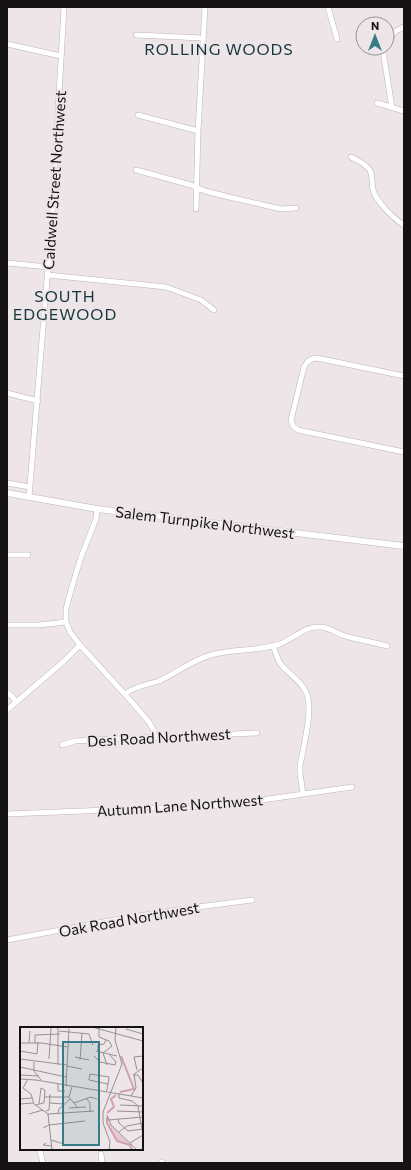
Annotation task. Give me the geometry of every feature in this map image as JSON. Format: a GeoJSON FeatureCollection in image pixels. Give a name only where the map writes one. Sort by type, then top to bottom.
{"type":"FeatureCollection","features":[{"type":"Feature","properties":{"kind":"street","name":"Caldwell Street Northwest"},"geometry":{"type":"LineString","coordinates":[[29,497],[53,212],[64,7]]}},
{"type":"Feature","properties":{"kind":"street"},"geometry":{"type":"LineString","coordinates":[[196,209],[198,131],[205,7]]}},
{"type":"Feature","properties":{"kind":"street"},"geometry":{"type":"LineString","coordinates":[[328,7],[337,39]]}},
{"type":"Feature","properties":{"kind":"street"},"geometry":{"type":"LineString","coordinates":[[395,32],[404,27]]}},
{"type":"Feature","properties":{"kind":"street"},"geometry":{"type":"LineString","coordinates":[[136,35],[203,38]]}},
{"type":"Feature","properties":{"kind":"street"},"geometry":{"type":"LineString","coordinates":[[7,44],[61,56]]}},
{"type":"Feature","properties":{"kind":"street"},"geometry":{"type":"LineString","coordinates":[[384,56],[392,108]]}},
{"type":"Feature","properties":{"kind":"street"},"geometry":{"type":"LineString","coordinates":[[377,103],[404,111]]}},
{"type":"Feature","properties":{"kind":"street"},"geometry":{"type":"LineString","coordinates":[[138,115],[198,131]]}},
{"type":"Feature","properties":{"kind":"street"},"geometry":{"type":"LineString","coordinates":[[351,157],[370,170],[372,174],[374,192],[388,211],[404,225]]}},
{"type":"Feature","properties":{"kind":"street"},"geometry":{"type":"LineString","coordinates":[[136,170],[197,187],[205,191],[281,209],[296,208]]}},
{"type":"Feature","properties":{"kind":"street"},"geometry":{"type":"LineString","coordinates":[[7,263],[48,267]]}},
{"type":"Feature","properties":{"kind":"street"},"geometry":{"type":"LineString","coordinates":[[48,275],[166,287],[201,300],[214,310]]}},
{"type":"Feature","properties":{"kind":"street"},"geometry":{"type":"LineString","coordinates":[[404,376],[316,358],[308,361],[305,364],[291,420],[293,426],[300,430],[404,452]]}},
{"type":"Feature","properties":{"kind":"street"},"geometry":{"type":"LineString","coordinates":[[7,394],[38,401]]}},
{"type":"Feature","properties":{"kind":"street"},"geometry":{"type":"LineString","coordinates":[[7,483],[30,488]]}},
{"type":"Feature","properties":{"kind":"street","name":"Salem Turnpike Northwest"},"geometry":{"type":"LineString","coordinates":[[7,492],[97,509],[404,546]]}},
{"type":"Feature","properties":{"kind":"street"},"geometry":{"type":"LineString","coordinates":[[97,509],[96,519],[81,557],[71,590],[66,609],[66,622],[70,632],[80,645],[153,727],[154,738]]}},
{"type":"Feature","properties":{"kind":"street"},"geometry":{"type":"LineString","coordinates":[[7,555],[28,555]]}},
{"type":"Feature","properties":{"kind":"street"},"geometry":{"type":"LineString","coordinates":[[7,625],[39,625],[66,622]]}},
{"type":"Feature","properties":{"kind":"street"},"geometry":{"type":"LineString","coordinates":[[125,694],[135,687],[153,683],[170,676],[201,658],[234,651],[273,646],[287,641],[309,628],[319,627],[387,646]]}},
{"type":"Feature","properties":{"kind":"street"},"geometry":{"type":"LineString","coordinates":[[7,710],[64,661],[80,645]]}},
{"type":"Feature","properties":{"kind":"street"},"geometry":{"type":"LineString","coordinates":[[273,646],[279,662],[299,681],[306,690],[308,696],[309,713],[300,766],[303,794]]}},
{"type":"Feature","properties":{"kind":"street"},"geometry":{"type":"LineString","coordinates":[[7,693],[12,696],[16,702]]}},
{"type":"Feature","properties":{"kind":"street","name":"Desi Road Northwest"},"geometry":{"type":"LineString","coordinates":[[62,745],[75,741],[257,733]]}},
{"type":"Feature","properties":{"kind":"street","name":"Autumn Lane Northwest"},"geometry":{"type":"LineString","coordinates":[[7,814],[210,806],[234,804],[352,787]]}},
{"type":"Feature","properties":{"kind":"street","name":"Oak Road Northwest"},"geometry":{"type":"LineString","coordinates":[[7,940],[125,918],[252,900]]}},
{"type":"Feature","properties":{"kind":"street"},"geometry":{"type":"LineString","coordinates":[[40,1151],[43,1163]]}},
{"type":"Feature","properties":{"kind":"street"},"geometry":{"type":"LineString","coordinates":[[101,1154],[102,1163]]}},
{"type":"Feature","properties":{"kind":"district","name":"ROLLING WOODS"},"geometry":{"type":"Point","coordinates":[219,48]}},
{"type":"Feature","properties":{"kind":"district","name":"SOUTH EDGEWOOD"},"geometry":{"type":"Point","coordinates":[65,304]}}]}
